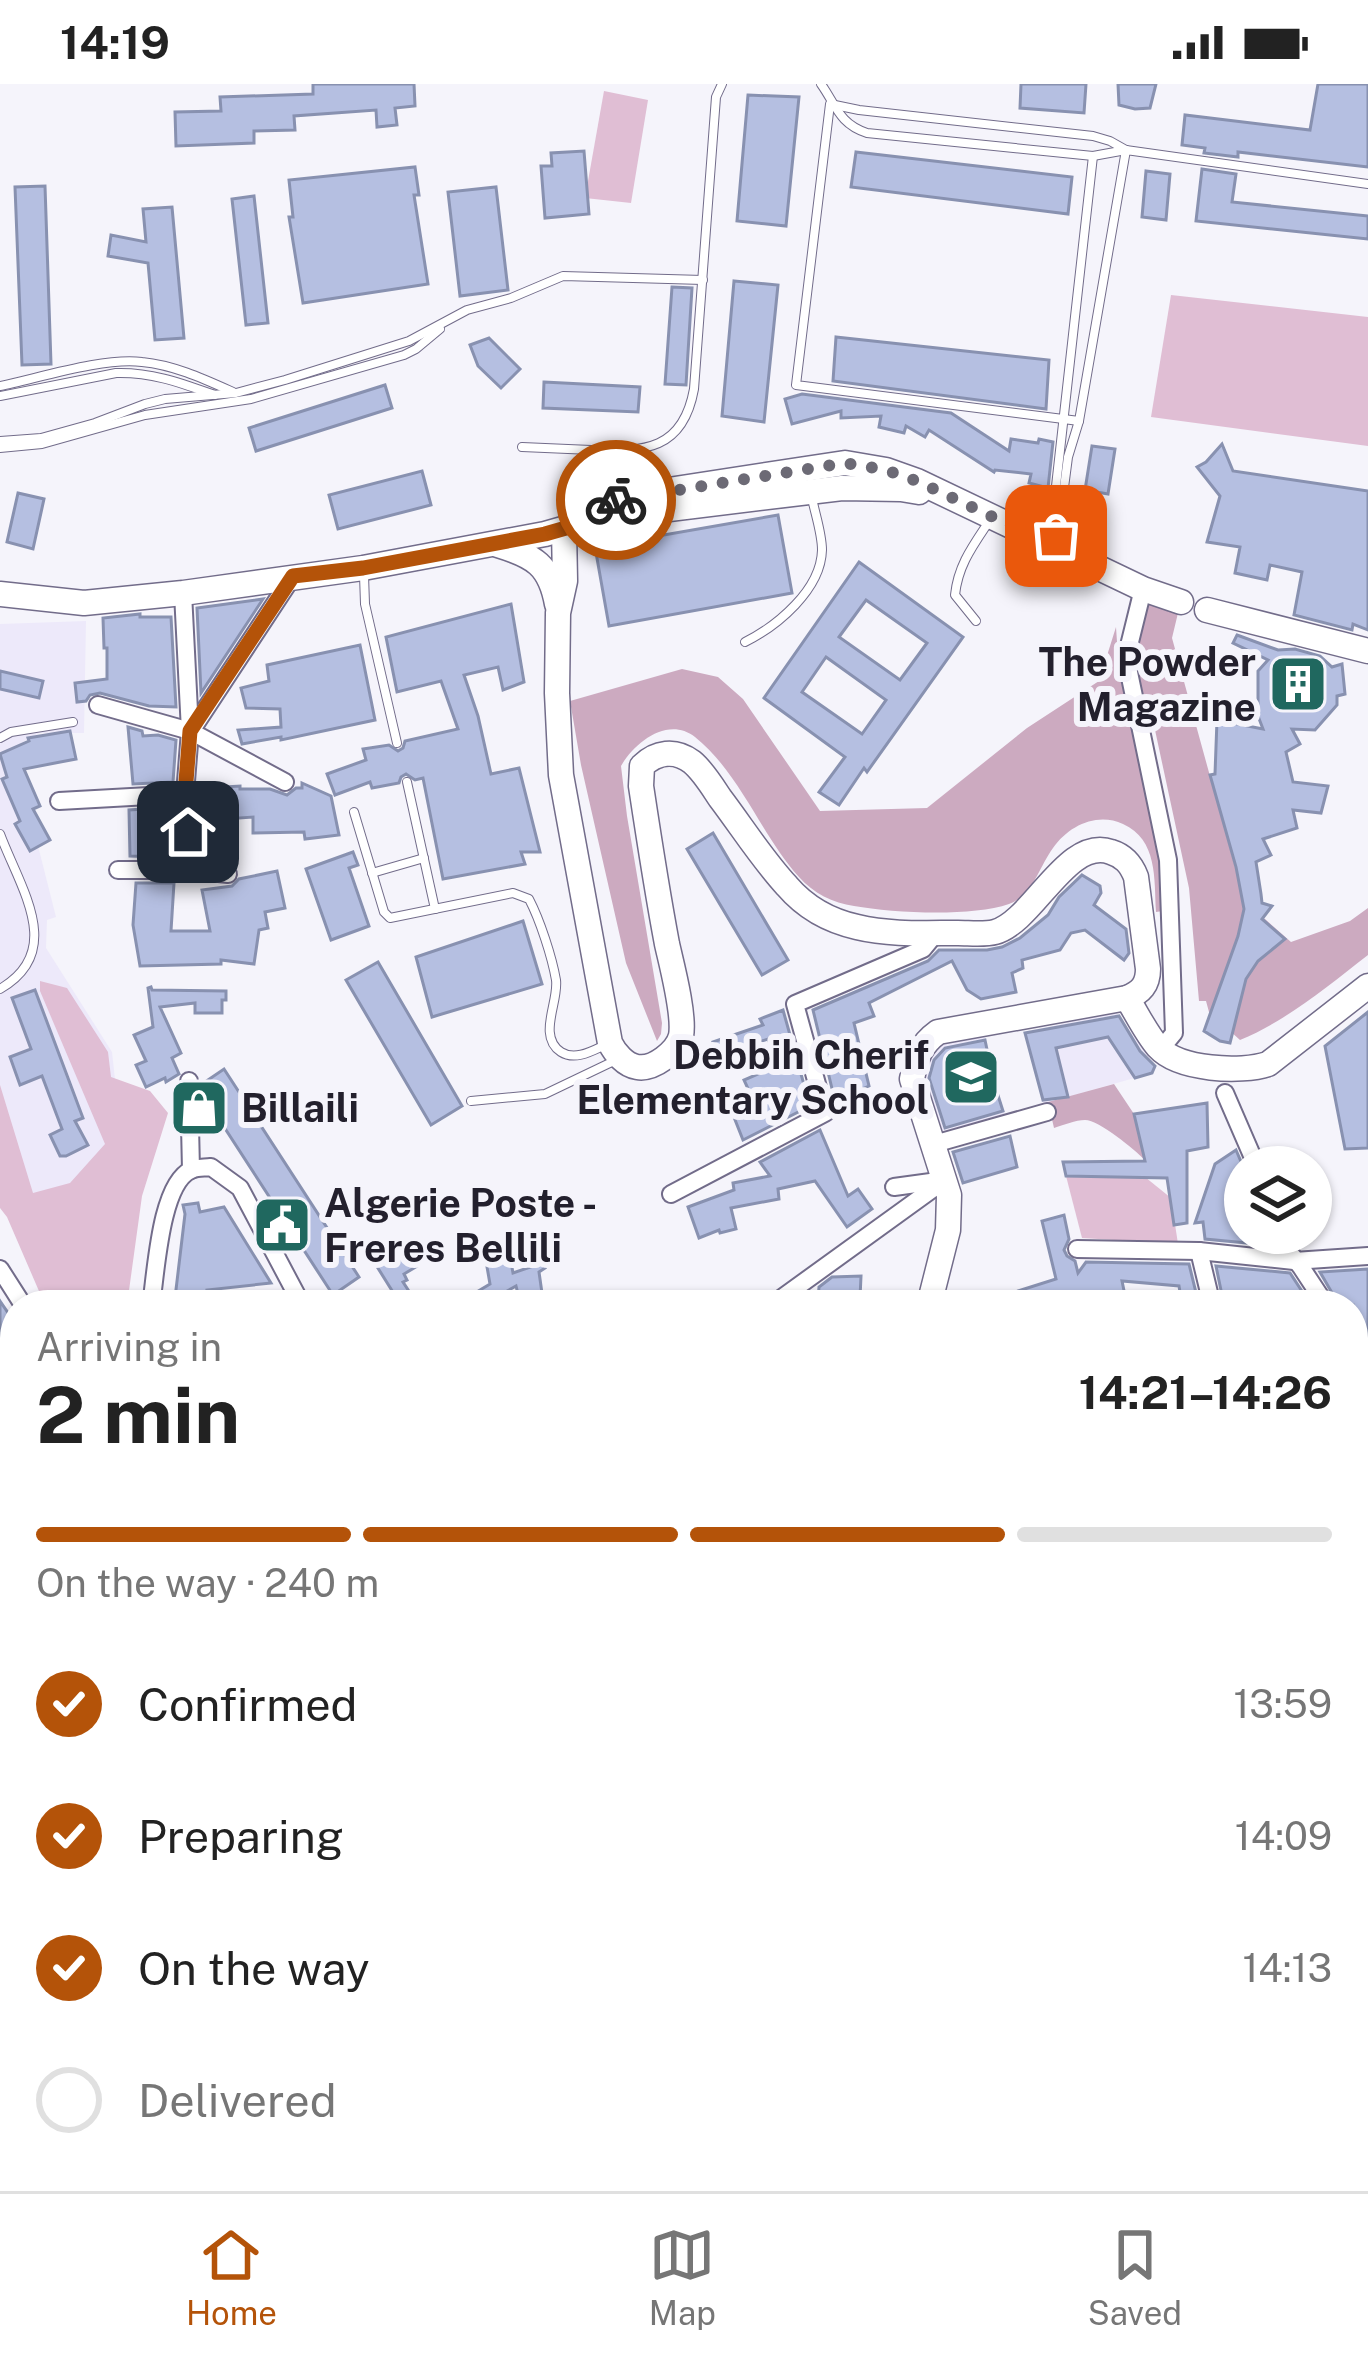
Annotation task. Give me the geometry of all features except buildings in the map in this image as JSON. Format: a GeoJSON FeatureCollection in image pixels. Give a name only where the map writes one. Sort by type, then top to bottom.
{"type":"FeatureCollection","features":[{"type":"Feature","properties":{"kind":"street"},"geometry":{"type":"LineString","coordinates":[[558,613],[576,524],[623,497],[845,463],[886,470],[1143,589],[1181,602]]}},
{"type":"Feature","properties":{"kind":"street"},"geometry":{"type":"LineString","coordinates":[[9,593],[84,603],[183,593],[363,568],[576,524],[842,488],[901,489],[953,498]]}},
{"type":"Feature","properties":{"kind":"street"},"geometry":{"type":"LineString","coordinates":[[493,544],[537,562],[554,588],[560,775],[616,1050],[637,1067],[671,1052],[681,1035],[640,786],[642,766],[651,757],[669,753],[694,763],[786,885],[813,909],[854,927],[989,933],[1022,914],[1068,864],[1092,852],[1108,850],[1132,868],[1148,969],[1142,990],[1127,998],[938,1032],[915,1059],[912,1079],[949,1195],[948,1230],[933,1290]]}},
{"type":"Feature","properties":{"kind":"street"},"geometry":{"type":"LineString","coordinates":[[190,731],[293,576]]}},
{"type":"Feature","properties":{"kind":"street"},"geometry":{"type":"LineString","coordinates":[[1143,589],[1126,658],[1168,860],[1174,1034],[1160,1050]]}},
{"type":"Feature","properties":{"kind":"street"},"geometry":{"type":"LineString","coordinates":[[183,593],[190,870]]}},
{"type":"Feature","properties":{"kind":"street"},"geometry":{"type":"LineString","coordinates":[[1208,610],[1368,651]]}},
{"type":"Feature","properties":{"kind":"street"},"geometry":{"type":"LineString","coordinates":[[98,705],[190,731],[285,782]]}},
{"type":"Feature","properties":{"kind":"street"},"geometry":{"type":"LineString","coordinates":[[59,801],[185,794]]}},
{"type":"Feature","properties":{"kind":"street"},"geometry":{"type":"LineString","coordinates":[[118,871],[228,874]]}},
{"type":"Feature","properties":{"kind":"street"},"geometry":{"type":"LineString","coordinates":[[671,1194],[825,1114],[795,1004],[923,949],[936,933]]}},
{"type":"Feature","properties":{"kind":"street"},"geometry":{"type":"LineString","coordinates":[[1127,998],[1160,1050],[1173,1058],[1204,1066],[1252,1069],[1268,1064],[1368,986]]}},
{"type":"Feature","properties":{"kind":"street"},"geometry":{"type":"LineString","coordinates":[[189,1082],[191,1170]]}},
{"type":"Feature","properties":{"kind":"street"},"geometry":{"type":"LineString","coordinates":[[1225,1093],[1248,1146]]}},
{"type":"Feature","properties":{"kind":"street"},"geometry":{"type":"LineString","coordinates":[[934,1144],[1047,1112]]}},
{"type":"Feature","properties":{"kind":"street"},"geometry":{"type":"LineString","coordinates":[[153,1290],[164,1216],[178,1180],[191,1170],[211,1167],[240,1188],[294,1290]]}},
{"type":"Feature","properties":{"kind":"street"},"geometry":{"type":"LineString","coordinates":[[894,1187],[945,1180]]}},
{"type":"Feature","properties":{"kind":"street"},"geometry":{"type":"LineString","coordinates":[[793,1290],[945,1180]]}},
{"type":"Feature","properties":{"kind":"street"},"geometry":{"type":"LineString","coordinates":[[1077,1249],[1198,1251],[1294,1261],[1368,1256]]}},
{"type":"Feature","properties":{"kind":"street"},"geometry":{"type":"LineString","coordinates":[[1198,1251],[1209,1290]]}},
{"type":"Feature","properties":{"kind":"street"},"geometry":{"type":"LineString","coordinates":[[1289,1254],[1316,1290]]}},
{"type":"Feature","properties":{"kind":"lane"},"geometry":{"type":"LineString","coordinates":[[522,447],[634,450],[656,445],[679,430],[694,389],[716,97],[722,84]]}},
{"type":"Feature","properties":{"kind":"lane"},"geometry":{"type":"LineString","coordinates":[[821,84],[830,104],[796,385],[1079,422]]}},
{"type":"Feature","properties":{"kind":"lane"},"geometry":{"type":"LineString","coordinates":[[830,104],[1093,136],[1126,150]]}},
{"type":"Feature","properties":{"kind":"lane"},"geometry":{"type":"LineString","coordinates":[[830,104],[845,123],[867,133],[1093,156],[1126,150],[1368,184]]}},
{"type":"Feature","properties":{"kind":"lane"},"geometry":{"type":"LineString","coordinates":[[1046,543],[1057,525],[1079,422],[1126,150]]}},
{"type":"Feature","properties":{"kind":"lane"},"geometry":{"type":"LineString","coordinates":[[1046,543],[1093,156]]}},
{"type":"Feature","properties":{"kind":"lane"},"geometry":{"type":"LineString","coordinates":[[0,445],[42,444],[145,415],[235,398],[409,341],[457,315],[563,276],[704,280]]}},
{"type":"Feature","properties":{"kind":"lane"},"geometry":{"type":"LineString","coordinates":[[0,445],[94,423],[165,399],[251,399],[404,355],[457,315]]}},
{"type":"Feature","properties":{"kind":"lane"},"geometry":{"type":"LineString","coordinates":[[0,386],[139,361],[200,377],[235,398]]}},
{"type":"Feature","properties":{"kind":"lane"},"geometry":{"type":"LineString","coordinates":[[0,396],[132,372],[218,396]]}},
{"type":"Feature","properties":{"kind":"lane"},"geometry":{"type":"LineString","coordinates":[[745,642],[797,603],[813,578],[822,553],[811,492]]}},
{"type":"Feature","properties":{"kind":"lane"},"geometry":{"type":"LineString","coordinates":[[976,621],[955,595],[957,579],[992,517]]}},
{"type":"Feature","properties":{"kind":"lane"},"geometry":{"type":"LineString","coordinates":[[363,568],[365,604],[397,743]]}},
{"type":"Feature","properties":{"kind":"lane"},"geometry":{"type":"LineString","coordinates":[[0,738],[73,722]]}},
{"type":"Feature","properties":{"kind":"lane"},"geometry":{"type":"LineString","coordinates":[[407,782],[436,910]]}},
{"type":"Feature","properties":{"kind":"lane"},"geometry":{"type":"LineString","coordinates":[[354,812],[387,916],[395,919],[513,893],[530,899],[556,981],[550,1027],[554,1045],[577,1056],[616,1050]]}},
{"type":"Feature","properties":{"kind":"lane"},"geometry":{"type":"LineString","coordinates":[[0,834],[33,921],[36,946],[26,968],[0,988]]}},
{"type":"Feature","properties":{"kind":"lane"},"geometry":{"type":"LineString","coordinates":[[372,873],[424,858]]}},
{"type":"Feature","properties":{"kind":"lane"},"geometry":{"type":"LineString","coordinates":[[471,1101],[544,1094],[616,1050]]}},
{"type":"Feature","properties":{"kind":"shaded area"},"geometry":{"type":"Polygon","coordinates":[[[604,91],[648,100],[631,203],[585,198],[604,91]]]}},
{"type":"Feature","properties":{"kind":"shaded area"},"geometry":{"type":"Polygon","coordinates":[[[1171,295],[1368,317],[1368,446],[1151,417],[1171,295]]]}},
{"type":"Feature","properties":{"kind":"shaded area"},"geometry":{"type":"Polygon","coordinates":[[[1147,604],[1178,613],[1172,638],[1246,907],[1291,942],[1350,921],[1368,908],[1368,955],[1291,1012],[1240,1040],[1209,1012],[1206,1001],[1199,1001],[1189,888],[1152,716],[1135,679],[1147,604]]]}},
{"type":"Feature","properties":{"kind":"shaded area"},"geometry":{"type":"Polygon","coordinates":[[[86,621],[84,733],[39,733],[5,752],[34,830],[56,917],[47,920],[46,948],[112,1052],[122,1143],[103,1290],[97,1290],[0,1198],[0,624],[86,621]]]}},
{"type":"Feature","properties":{"kind":"shaded area"},"geometry":{"type":"Polygon","coordinates":[[[1116,627],[1119,672],[1162,860],[1163,911],[1156,912],[1152,862],[1143,840],[1123,824],[1104,819],[1067,833],[1030,887],[1009,904],[932,912],[839,902],[799,877],[711,752],[685,731],[663,731],[643,741],[621,766],[662,1023],[657,1041],[626,963],[570,701],[682,669],[718,677],[743,699],[820,811],[927,808],[1027,728],[1099,681],[1116,627]]]}},
{"type":"Feature","properties":{"kind":"shaded area"},"geometry":{"type":"Polygon","coordinates":[[[40,981],[67,988],[108,1052],[111,1077],[150,1091],[168,1113],[142,1196],[129,1290],[39,1290],[0,1208],[0,1085],[33,1193],[70,1183],[105,1144],[40,991],[40,981]]]}},
{"type":"Feature","properties":{"kind":"shaded area"},"geometry":{"type":"Polygon","coordinates":[[[1116,1012],[1155,1065],[1152,1073],[1043,1104],[1025,1032],[1116,1012]]]}},
{"type":"Feature","properties":{"kind":"shaded area"},"geometry":{"type":"Polygon","coordinates":[[[985,1037],[1005,1117],[944,1134],[923,1068],[940,1044],[985,1037]]]}},
{"type":"Feature","properties":{"kind":"shaded area"},"geometry":{"type":"Polygon","coordinates":[[[1114,1084],[1134,1114],[1145,1160],[1091,1121],[1054,1128],[1048,1102],[1114,1084]]]}},
{"type":"Feature","properties":{"kind":"shaded area"},"geometry":{"type":"Polygon","coordinates":[[[1066,1176],[1145,1177],[1171,1198],[1178,1244],[1082,1238],[1066,1176]]]}},
{"type":"Feature","properties":{"kind":"way so far"},"geometry":{"type":"LineString","coordinates":[[616,500],[845,463],[917,481],[1058,548],[1056,536]]}},
{"type":"Feature","properties":{"kind":"place","name":"The Powder Magazine"},"geometry":{"type":"Point","coordinates":[1298,684]}},
{"type":"Feature","properties":{"kind":"place","name":"Debbih Cherif Elementary School"},"geometry":{"type":"Point","coordinates":[971,1077]}},
{"type":"Feature","properties":{"kind":"place","name":"Billaili"},"geometry":{"type":"Point","coordinates":[199,1108]}},
{"type":"Feature","properties":{"kind":"place","name":"Algerie Poste - Freres Bellili"},"geometry":{"type":"Point","coordinates":[282,1225]}},
{"type":"Feature","properties":{"kind":"route"},"geometry":{"type":"LineString","coordinates":[[188,832],[185,794],[190,731],[293,576],[363,568],[545,534],[573,526],[616,500]]}}]}
